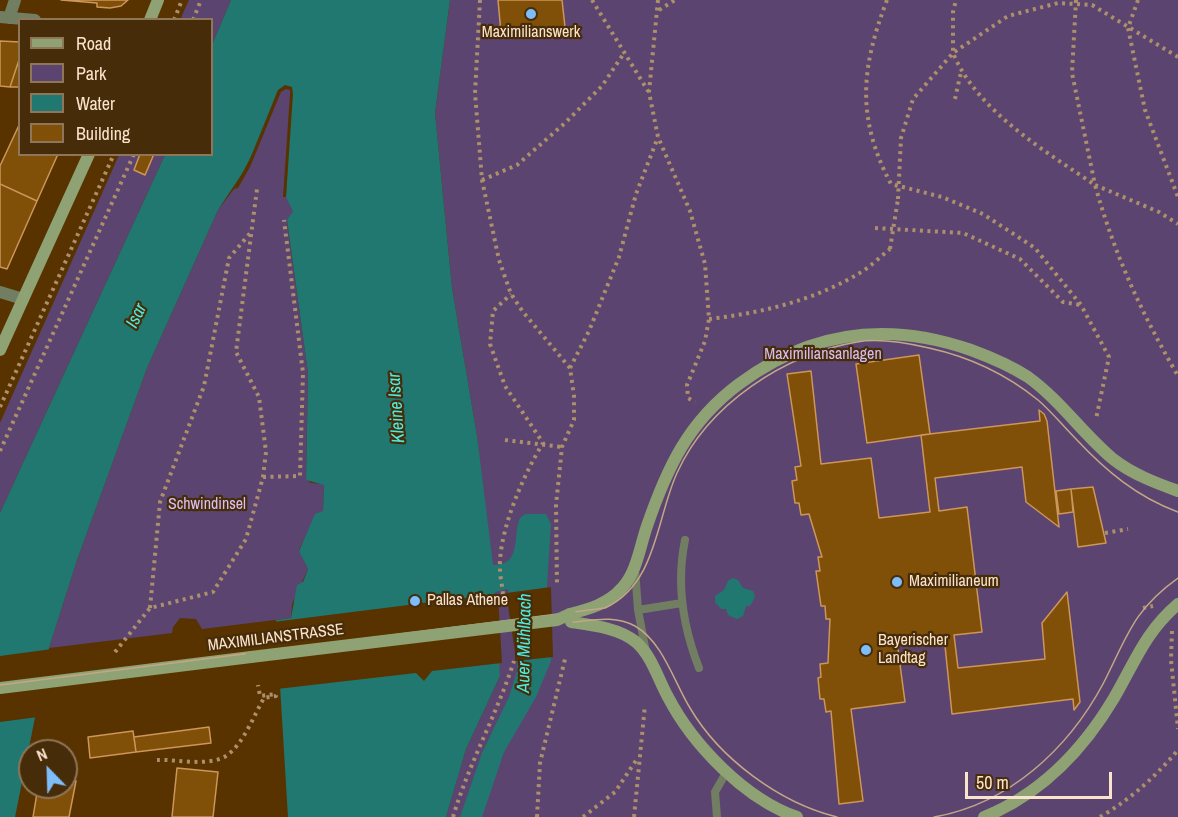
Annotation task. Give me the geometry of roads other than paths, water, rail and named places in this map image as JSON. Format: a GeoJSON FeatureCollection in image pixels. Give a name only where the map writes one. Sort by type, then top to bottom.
{"type":"FeatureCollection","features":[{"type":"Feature","properties":{"kind":"main road"},"geometry":{"type":"LineString","coordinates":[[151,18],[158,0]]}},
{"type":"Feature","properties":{"kind":"main road"},"geometry":{"type":"LineString","coordinates":[[0,350],[88,156]]}},
{"type":"Feature","properties":{"kind":"main road"},"geometry":{"type":"LineString","coordinates":[[570,618],[612,598],[624,586],[634,566],[671,462],[702,417],[741,383],[771,364],[802,349],[860,334],[891,333],[938,340],[1005,364],[1046,392],[1114,460],[1141,476],[1178,491]]}},
{"type":"Feature","properties":{"kind":"main road"},"geometry":{"type":"LineString","coordinates":[[984,817],[1021,798],[1059,770],[1090,735],[1149,633],[1178,604]]}},
{"type":"Feature","properties":{"kind":"main road","name":"MAXIMILIANSTRASSE"},"geometry":{"type":"LineString","coordinates":[[0,688],[570,618],[625,635],[646,652]]}},
{"type":"Feature","properties":{"kind":"main road"},"geometry":{"type":"LineString","coordinates":[[646,652],[679,717],[709,754],[757,795],[797,817]]}},
{"type":"Feature","properties":{"kind":"street"},"geometry":{"type":"LineString","coordinates":[[5,18],[15,0]]}},
{"type":"Feature","properties":{"kind":"street"},"geometry":{"type":"LineString","coordinates":[[0,292],[23,299]]}},
{"type":"Feature","properties":{"kind":"lane"},"geometry":{"type":"LineString","coordinates":[[685,540],[681,570],[682,603],[689,641],[699,668]]}},
{"type":"Feature","properties":{"kind":"lane"},"geometry":{"type":"LineString","coordinates":[[634,566],[638,610],[646,652]]}},
{"type":"Feature","properties":{"kind":"lane"},"geometry":{"type":"LineString","coordinates":[[638,610],[682,603]]}},
{"type":"Feature","properties":{"kind":"lane"},"geometry":{"type":"LineString","coordinates":[[717,817],[715,792],[727,771]]}},
{"type":"Feature","properties":{"kind":"water"},"geometry":{"type":"Polygon","coordinates":[[[231,0],[450,0],[435,113],[452,288],[477,436],[493,565],[502,564],[512,555],[520,518],[525,514],[546,514],[551,524],[547,585],[551,661],[536,697],[504,752],[482,817],[460,817],[482,753],[509,697],[517,671],[518,652],[508,589],[495,592],[500,676],[466,749],[446,817],[288,817],[276,620],[291,618],[297,585],[303,582],[308,569],[299,551],[315,514],[323,511],[324,485],[306,480],[308,373],[287,220],[293,211],[286,197],[292,87],[278,90],[247,166],[218,210],[147,368],[77,560],[49,648],[31,739],[18,739],[19,799],[15,817],[0,817],[0,513],[165,156],[213,156],[213,43],[231,0]]]}},
{"type":"Feature","properties":{"kind":"water"},"geometry":{"type":"Polygon","coordinates":[[[733,578],[738,580],[743,588],[753,591],[755,597],[750,606],[746,606],[743,616],[737,619],[728,615],[726,609],[721,609],[715,602],[715,596],[724,590],[728,581],[733,578]]]}},
{"type":"Feature","properties":{"kind":"tram line"},"geometry":{"type":"LineString","coordinates":[[0,685],[605,608],[622,597],[645,567],[677,473],[691,448],[708,425],[729,404],[752,386],[777,371],[830,348],[857,342],[884,341],[929,348],[959,356],[1000,374],[1038,400],[1087,451],[1123,482],[1149,499],[1178,512]]}},
{"type":"Feature","properties":{"kind":"tram line"},"geometry":{"type":"LineString","coordinates":[[934,817],[987,800],[1033,770],[1054,751],[1089,708],[1125,638],[1141,613],[1151,601],[1178,578]]}},
{"type":"Feature","properties":{"kind":"tram line"},"geometry":{"type":"LineString","coordinates":[[573,622],[620,620],[645,633],[667,663],[690,708],[718,745],[753,776],[773,790],[794,801],[837,817]]}},
{"type":"Feature","properties":{"kind":"place","name":"Maximilianswerk"},"geometry":{"type":"Point","coordinates":[531,14]}},
{"type":"Feature","properties":{"kind":"place","name":"Maximilianeum"},"geometry":{"type":"Point","coordinates":[897,582]}},
{"type":"Feature","properties":{"kind":"place","name":"Pallas Athene"},"geometry":{"type":"Point","coordinates":[415,601]}},
{"type":"Feature","properties":{"kind":"place","name":"Bayerischer Landtag"},"geometry":{"type":"Point","coordinates":[866,650]}},
{"type":"Feature","properties":{"kind":"water label","name":"Isar"},"geometry":{"type":"Point","coordinates":[137,316]}},
{"type":"Feature","properties":{"kind":"water label","name":"Kleine Isar"},"geometry":{"type":"Point","coordinates":[397,408]}},
{"type":"Feature","properties":{"kind":"water label","name":"Auer Mühlbach"},"geometry":{"type":"Point","coordinates":[525,643]}},
{"type":"Feature","properties":{"kind":"park label","name":"Maximiliansanlagen"},"geometry":{"type":"Point","coordinates":[823,355]}},
{"type":"Feature","properties":{"kind":"park label","name":"Schwindinsel"},"geometry":{"type":"Point","coordinates":[207,505]}}]}
